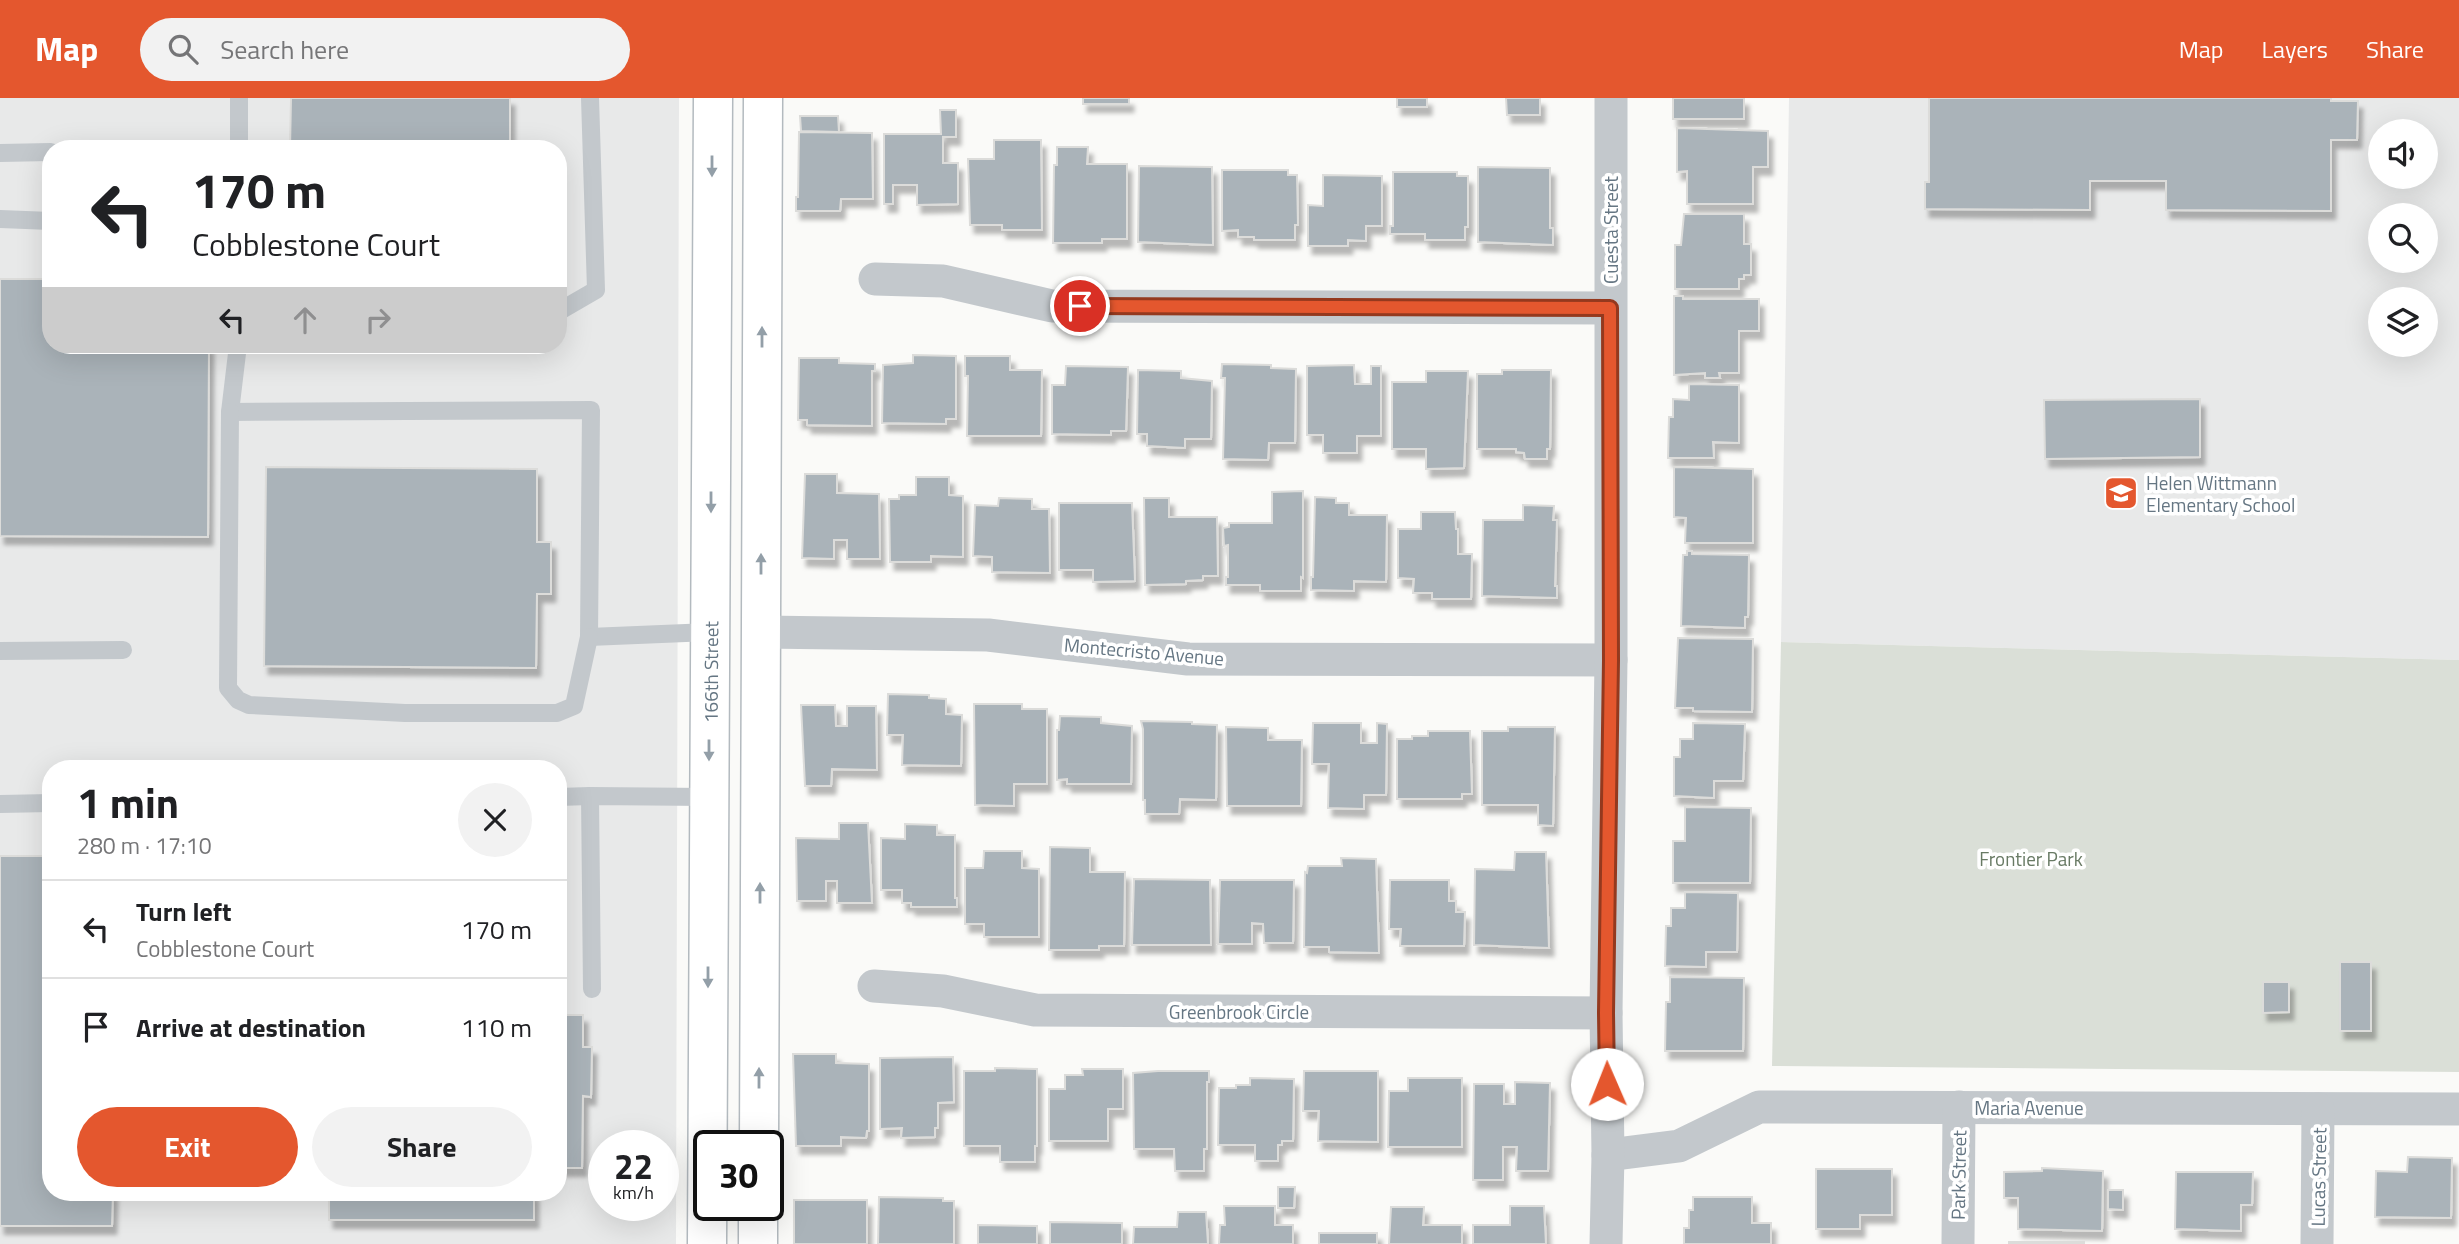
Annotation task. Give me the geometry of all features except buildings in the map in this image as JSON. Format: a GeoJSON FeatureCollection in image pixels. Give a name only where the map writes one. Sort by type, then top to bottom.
{"type":"FeatureCollection","features":[{"type":"Feature","properties":{"kind":"street","name":"166th Street"},"geometry":{"type":"LineString","coordinates":[[707,1244],[713,98]]}},
{"type":"Feature","properties":{"kind":"street"},"geometry":{"type":"LineString","coordinates":[[759,1130],[763,98]]}},
{"type":"Feature","properties":{"kind":"street","name":"Cuesta Street"},"geometry":{"type":"LineString","coordinates":[[1606,1244],[1611,660],[1611,98]]}},
{"type":"Feature","properties":{"kind":"street"},"geometry":{"type":"LineString","coordinates":[[875,279],[943,281],[1052,306],[1610,308]]}},
{"type":"Feature","properties":{"kind":"street"},"geometry":{"type":"LineString","coordinates":[[710,632],[761,632]]}},
{"type":"Feature","properties":{"kind":"street","name":"Montecristo Avenue"},"geometry":{"type":"LineString","coordinates":[[761,632],[988,635],[1188,659],[1611,660]]}},
{"type":"Feature","properties":{"kind":"street","name":"Greenbrook Circle"},"geometry":{"type":"LineString","coordinates":[[874,986],[943,991],[1035,1010],[1606,1013]]}},
{"type":"Feature","properties":{"kind":"street","name":"Maria Avenue"},"geometry":{"type":"LineString","coordinates":[[1608,1156],[1679,1146],[1759,1107],[2459,1109]]}},
{"type":"Feature","properties":{"kind":"street","name":"Park Street"},"geometry":{"type":"LineString","coordinates":[[1958,1244],[1959,1107]]}},
{"type":"Feature","properties":{"kind":"street","name":"Lucas Street"},"geometry":{"type":"LineString","coordinates":[[2317,1244],[2318,1109]]}},
{"type":"Feature","properties":{"kind":"street"},"geometry":{"type":"LineString","coordinates":[[758,1221],[758,1244]]}},
{"type":"Feature","properties":{"kind":"lane"},"geometry":{"type":"LineString","coordinates":[[239,98],[239,140]]}},
{"type":"Feature","properties":{"kind":"lane"},"geometry":{"type":"LineString","coordinates":[[567,308],[596,290],[590,98]]}},
{"type":"Feature","properties":{"kind":"lane"},"geometry":{"type":"LineString","coordinates":[[0,153],[42,152]]}},
{"type":"Feature","properties":{"kind":"lane"},"geometry":{"type":"LineString","coordinates":[[0,219],[42,221]]}},
{"type":"Feature","properties":{"kind":"lane"},"geometry":{"type":"LineString","coordinates":[[230,412],[592,410],[589,637],[574,706],[557,713],[405,713],[249,705],[239,700],[228,688],[230,412],[236,354]]}},
{"type":"Feature","properties":{"kind":"lane"},"geometry":{"type":"LineString","coordinates":[[589,637],[710,632]]}},
{"type":"Feature","properties":{"kind":"lane"},"geometry":{"type":"LineString","coordinates":[[0,651],[123,650]]}},
{"type":"Feature","properties":{"kind":"lane"},"geometry":{"type":"LineString","coordinates":[[590,796],[592,989]]}},
{"type":"Feature","properties":{"kind":"lane"},"geometry":{"type":"LineString","coordinates":[[567,797],[709,797]]}},
{"type":"Feature","properties":{"kind":"lane"},"geometry":{"type":"LineString","coordinates":[[0,804],[42,803]]}},
{"type":"Feature","properties":{"kind":"shaded area"},"geometry":{"type":"Polygon","coordinates":[[[0,98],[679,98],[676,1130],[588,1130],[588,1221],[676,1221],[676,1244],[0,1244],[0,98]]]}},
{"type":"Feature","properties":{"kind":"shaded area","name":"Helen Wittmann Elementary School"},"geometry":{"type":"Polygon","coordinates":[[[1789,98],[2459,98],[2459,660],[1781,642],[1789,98]]]}},
{"type":"Feature","properties":{"kind":"green space","name":"Frontier Park"},"geometry":{"type":"Polygon","coordinates":[[[1781,642],[2459,660],[2459,1072],[1772,1066],[1781,642]]]}},
{"type":"Feature","properties":{"kind":"place","name":"Helen Wittmann Elementary School"},"geometry":{"type":"Point","coordinates":[2121,493]}},
{"type":"Feature","properties":{"kind":"route"},"geometry":{"type":"LineString","coordinates":[[1080,306],[1610,308],[1611,660],[1607,1084]]}}]}
